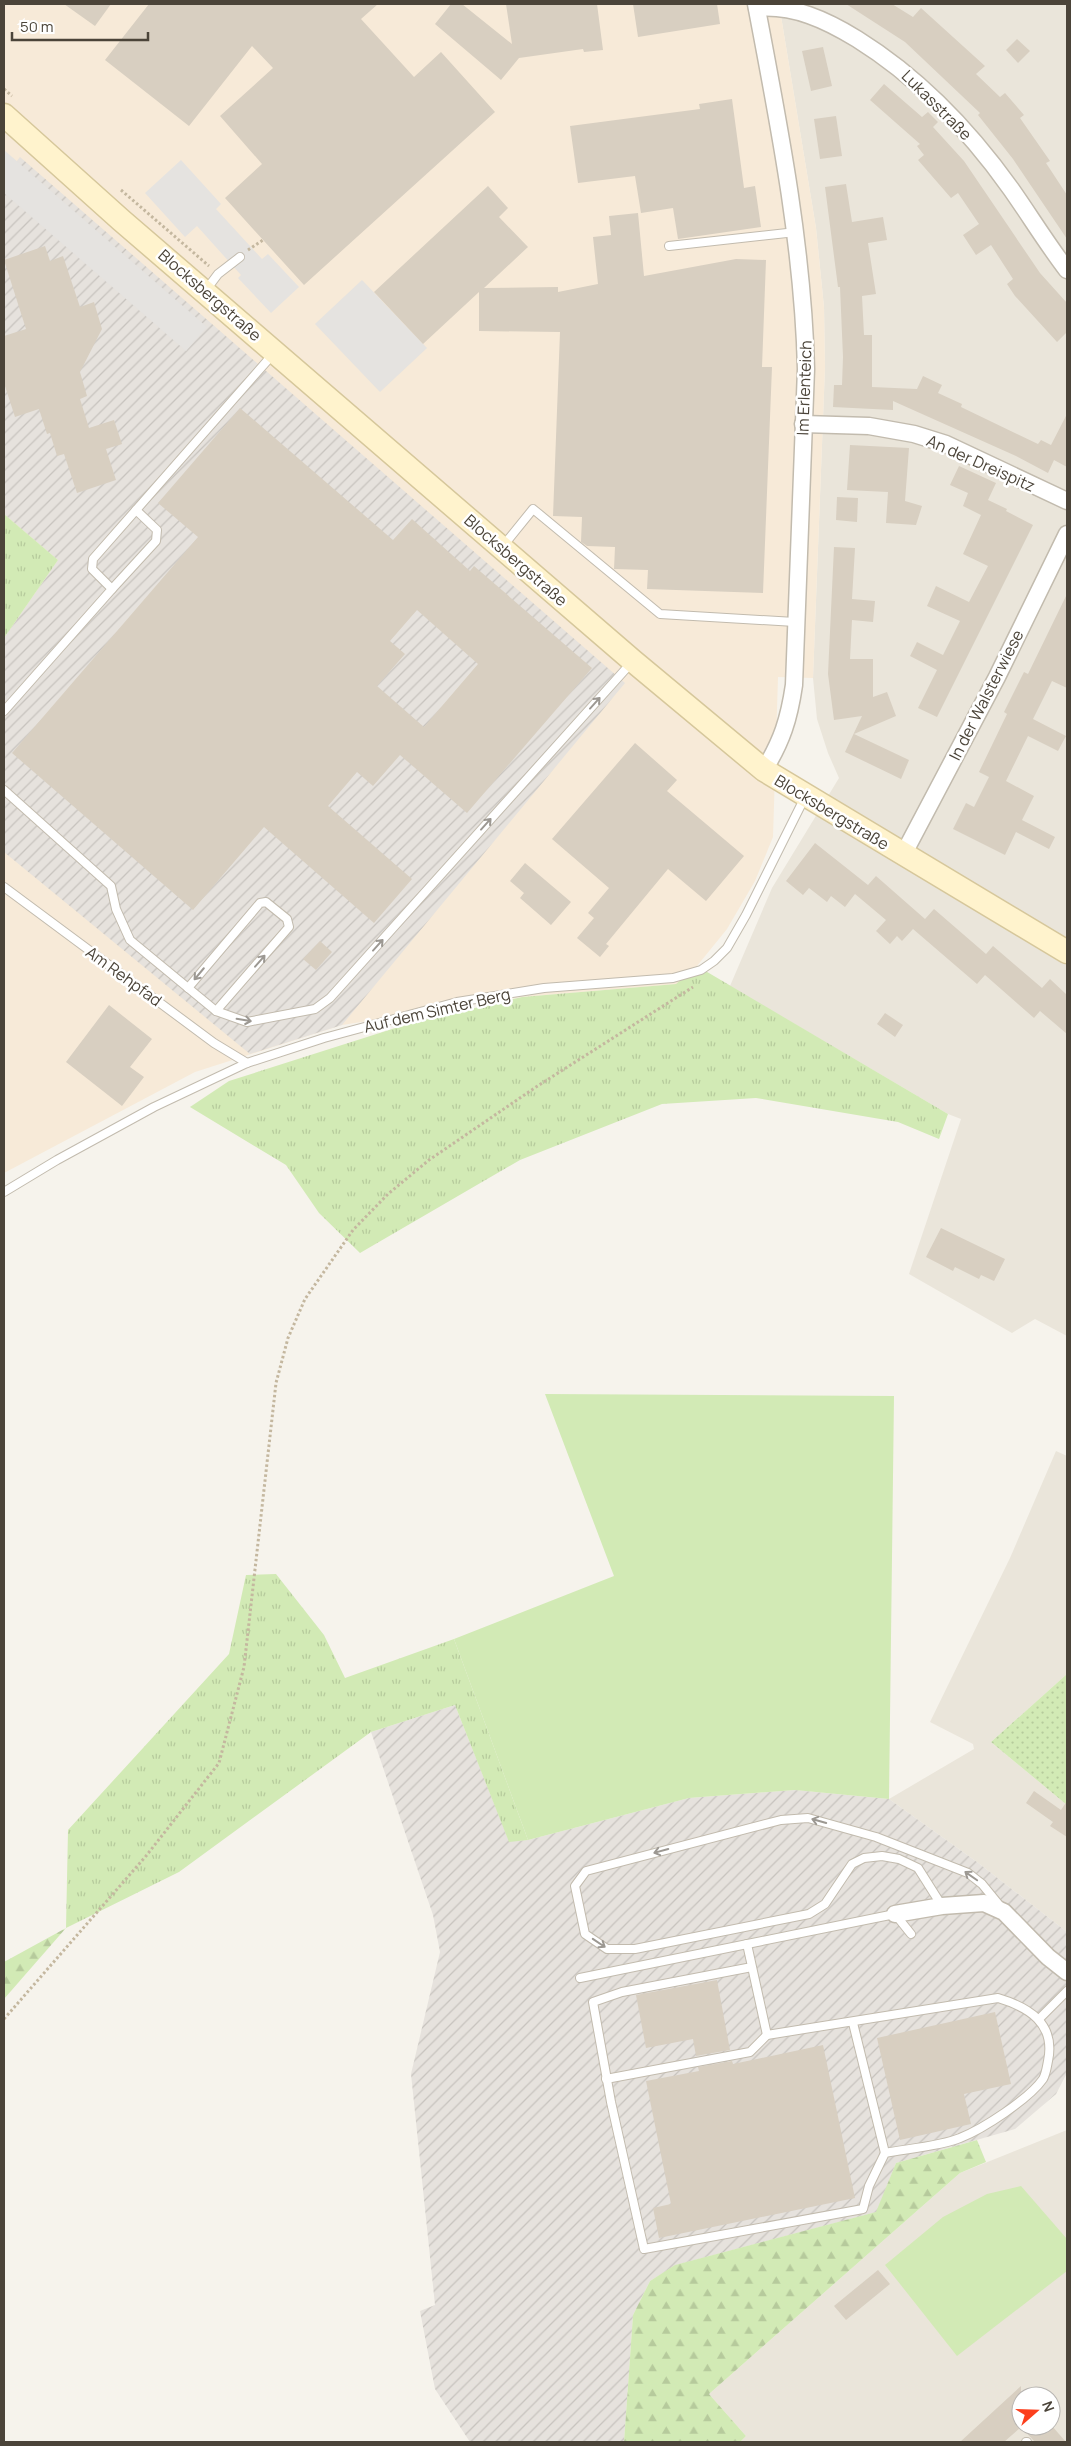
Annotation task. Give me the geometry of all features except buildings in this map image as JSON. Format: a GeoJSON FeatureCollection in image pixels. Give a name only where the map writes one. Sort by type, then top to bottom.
{"type":"FeatureCollection","features":[{"type":"Feature","properties":{"kind":"main road","name":"Blocksbergstraße"},"geometry":{"type":"LineString","coordinates":[[4,115],[114,213],[206,290],[633,661],[764,770],[805,797],[1067,952]]}},
{"type":"Feature","properties":{"kind":"street","name":"Im Erlenteich"},"geometry":{"type":"LineString","coordinates":[[757,6],[796,232],[805,327],[806,369],[794,685],[790,714],[778,747],[764,770]]}},
{"type":"Feature","properties":{"kind":"street","name":"Lukasstraße"},"geometry":{"type":"LineString","coordinates":[[757,6],[786,7],[827,22],[878,52],[902,70],[953,117],[984,154],[1067,270]]}},
{"type":"Feature","properties":{"kind":"street","name":"An der Dreispitz"},"geometry":{"type":"LineString","coordinates":[[803,424],[869,426],[914,434],[946,444],[1067,501]]}},
{"type":"Feature","properties":{"kind":"street","name":"In der Walsterwiese"},"geometry":{"type":"LineString","coordinates":[[903,855],[997,677],[1067,534]]}},
{"type":"Feature","properties":{"kind":"street"},"geometry":{"type":"LineString","coordinates":[[895,1914],[942,1906],[984,1904],[1004,1912],[1048,1956],[1067,1972]]}},
{"type":"Feature","properties":{"kind":"lane"},"geometry":{"type":"LineString","coordinates":[[669,246],[796,232]]}},
{"type":"Feature","properties":{"kind":"lane"},"geometry":{"type":"LineString","coordinates":[[206,290],[218,274],[240,257]]}},
{"type":"Feature","properties":{"kind":"lane"},"geometry":{"type":"LineString","coordinates":[[112,589],[92,569],[93,559],[276,352]]}},
{"type":"Feature","properties":{"kind":"lane"},"geometry":{"type":"LineString","coordinates":[[4,711],[156,541],[157,530],[136,510]]}},
{"type":"Feature","properties":{"kind":"lane"},"geometry":{"type":"LineString","coordinates":[[502,547],[533,510],[660,614],[796,622]]}},
{"type":"Feature","properties":{"kind":"lane"},"geometry":{"type":"LineString","coordinates":[[4,790],[111,886],[116,909],[130,940],[216,1011],[247,1022],[315,1009],[330,998],[633,661]]}},
{"type":"Feature","properties":{"kind":"lane","name":"Auf dem Simter Berg"},"geometry":{"type":"LineString","coordinates":[[4,1192],[57,1160],[154,1107],[247,1062],[349,1031],[457,1002],[544,988],[690,975],[714,962],[727,948],[746,915],[805,797]]}},
{"type":"Feature","properties":{"kind":"lane","name":"Am Rehpfad"},"geometry":{"type":"LineString","coordinates":[[4,887],[214,1042],[247,1062]]}},
{"type":"Feature","properties":{"kind":"lane"},"geometry":{"type":"LineString","coordinates":[[188,988],[260,902],[266,902],[287,919],[289,927],[216,1011]]}},
{"type":"Feature","properties":{"kind":"lane"},"geometry":{"type":"LineString","coordinates":[[942,1906],[918,1868],[899,1859],[882,1856],[864,1858],[852,1864],[825,1904],[809,1914],[635,1949],[607,1949],[585,1934],[575,1886],[586,1871],[781,1820],[808,1818],[876,1837],[968,1872],[982,1884],[1004,1912]]}},
{"type":"Feature","properties":{"kind":"lane"},"geometry":{"type":"LineString","coordinates":[[580,1978],[895,1914],[911,1934]]}},
{"type":"Feature","properties":{"kind":"lane"},"geometry":{"type":"LineString","coordinates":[[747,1944],[767,2035]]}},
{"type":"Feature","properties":{"kind":"lane"},"geometry":{"type":"LineString","coordinates":[[752,1967],[622,1992],[593,2002],[606,2079],[644,2249],[862,2209],[869,2186],[885,2153],[853,2023]]}},
{"type":"Feature","properties":{"kind":"lane"},"geometry":{"type":"LineString","coordinates":[[1039,2019],[1067,1990]]}},
{"type":"Feature","properties":{"kind":"lane"},"geometry":{"type":"LineString","coordinates":[[606,2079],[750,2052],[767,2035],[853,2023],[998,1998],[1022,2005],[1039,2019],[1051,2048],[1044,2077],[1029,2094],[979,2128],[958,2139],[885,2153]]}},
{"type":"Feature","properties":{"kind":"path"},"geometry":{"type":"LineString","coordinates":[[4,2019],[146,1856],[219,1763],[244,1667],[276,1383],[288,1338],[305,1299],[353,1230],[388,1194],[429,1160],[536,1088],[690,989],[703,977],[714,962]]}},
{"type":"Feature","properties":{"kind":"shaded area"},"geometry":{"type":"Polygon","coordinates":[[[4,4],[779,4],[816,228],[824,307],[825,367],[813,678],[778,677],[773,837],[755,881],[727,929],[697,966],[677,984],[522,997],[342,1025],[195,1072],[4,1173],[4,638],[58,560],[4,514],[4,4]]]}},
{"type":"Feature","properties":{"kind":"shaded area"},"geometry":{"type":"Polygon","coordinates":[[[779,4],[1067,4],[1067,1336],[1035,1319],[1012,1333],[909,1274],[961,1119],[948,1114],[730,986],[772,888],[839,778],[828,753],[817,719],[813,678],[825,367],[824,307],[816,228],[779,4]]]}},
{"type":"Feature","properties":{"kind":"shaded area"},"geometry":{"type":"Polygon","coordinates":[[[4,150],[207,327],[186,351],[4,193],[4,150]]]}},
{"type":"Feature","properties":{"kind":"shaded area"},"geometry":{"type":"Polygon","coordinates":[[[20,157],[625,683],[342,1025],[250,1054],[4,852],[4,638],[58,560],[4,514],[4,178],[20,157]]]}},
{"type":"Feature","properties":{"kind":"shaded area"},"geometry":{"type":"Polygon","coordinates":[[[181,160],[221,204],[216,209],[262,259],[268,254],[299,287],[271,313],[238,278],[241,275],[197,226],[185,237],[145,193],[181,160]]]}},
{"type":"Feature","properties":{"kind":"shaded area"},"geometry":{"type":"Polygon","coordinates":[[[362,280],[427,348],[380,392],[315,324],[362,280]]]}},
{"type":"Feature","properties":{"kind":"shaded area"},"geometry":{"type":"Polygon","coordinates":[[[1056,1451],[1067,1456],[1067,1674],[991,1742],[1067,1805],[1067,1932],[977,1862],[889,1799],[974,1749],[973,1744],[930,1722],[1010,1558],[1056,1451]]]}},
{"type":"Feature","properties":{"kind":"shaded area"},"geometry":{"type":"Polygon","coordinates":[[[455,1705],[509,1841],[528,1840],[689,1798],[795,1790],[889,1799],[977,1862],[1067,1932],[1067,2073],[1056,2094],[1015,2129],[896,2163],[877,2212],[676,2265],[650,2281],[633,2315],[624,2442],[470,2442],[435,2389],[420,2311],[435,2305],[411,2074],[440,1952],[433,1915],[371,1732],[455,1705]]]}},
{"type":"Feature","properties":{"kind":"shaded area"},"geometry":{"type":"Polygon","coordinates":[[[1067,2130],[1067,2442],[740,2442],[746,2436],[709,2394],[960,2173],[1067,2130]]]}},
{"type":"Feature","properties":{"kind":"green space"},"geometry":{"type":"Polygon","coordinates":[[[4,514],[58,560],[4,638],[4,514]]]}},
{"type":"Feature","properties":{"kind":"green space"},"geometry":{"type":"Polygon","coordinates":[[[697,966],[948,1114],[939,1139],[898,1122],[756,1098],[662,1104],[520,1160],[360,1253],[319,1213],[286,1165],[190,1107],[229,1081],[411,1023],[522,997],[676,984],[697,966]]]}},
{"type":"Feature","properties":{"kind":"green space"},"geometry":{"type":"Polygon","coordinates":[[[545,1394],[894,1396],[889,1799],[795,1790],[689,1798],[528,1840],[454,1639],[614,1576],[545,1394]]]}},
{"type":"Feature","properties":{"kind":"green space"},"geometry":{"type":"Polygon","coordinates":[[[276,1574],[324,1635],[345,1678],[454,1639],[528,1840],[509,1842],[455,1705],[371,1732],[179,1872],[66,1928],[68,1830],[229,1654],[246,1575],[276,1574]]]}},
{"type":"Feature","properties":{"kind":"green space"},"geometry":{"type":"Polygon","coordinates":[[[1067,1674],[1067,1805],[991,1742],[1067,1674]]]}},
{"type":"Feature","properties":{"kind":"green space"},"geometry":{"type":"Polygon","coordinates":[[[66,1928],[4,1999],[4,1962],[66,1928]]]}},
{"type":"Feature","properties":{"kind":"green space"},"geometry":{"type":"Polygon","coordinates":[[[977,2140],[986,2162],[960,2173],[709,2394],[746,2436],[740,2442],[624,2442],[633,2315],[650,2281],[675,2265],[876,2212],[896,2163],[977,2140]]]}},
{"type":"Feature","properties":{"kind":"green space"},"geometry":{"type":"Polygon","coordinates":[[[1021,2186],[1067,2239],[1067,2271],[957,2356],[885,2265],[943,2217],[987,2194],[1021,2186]]]}}]}
